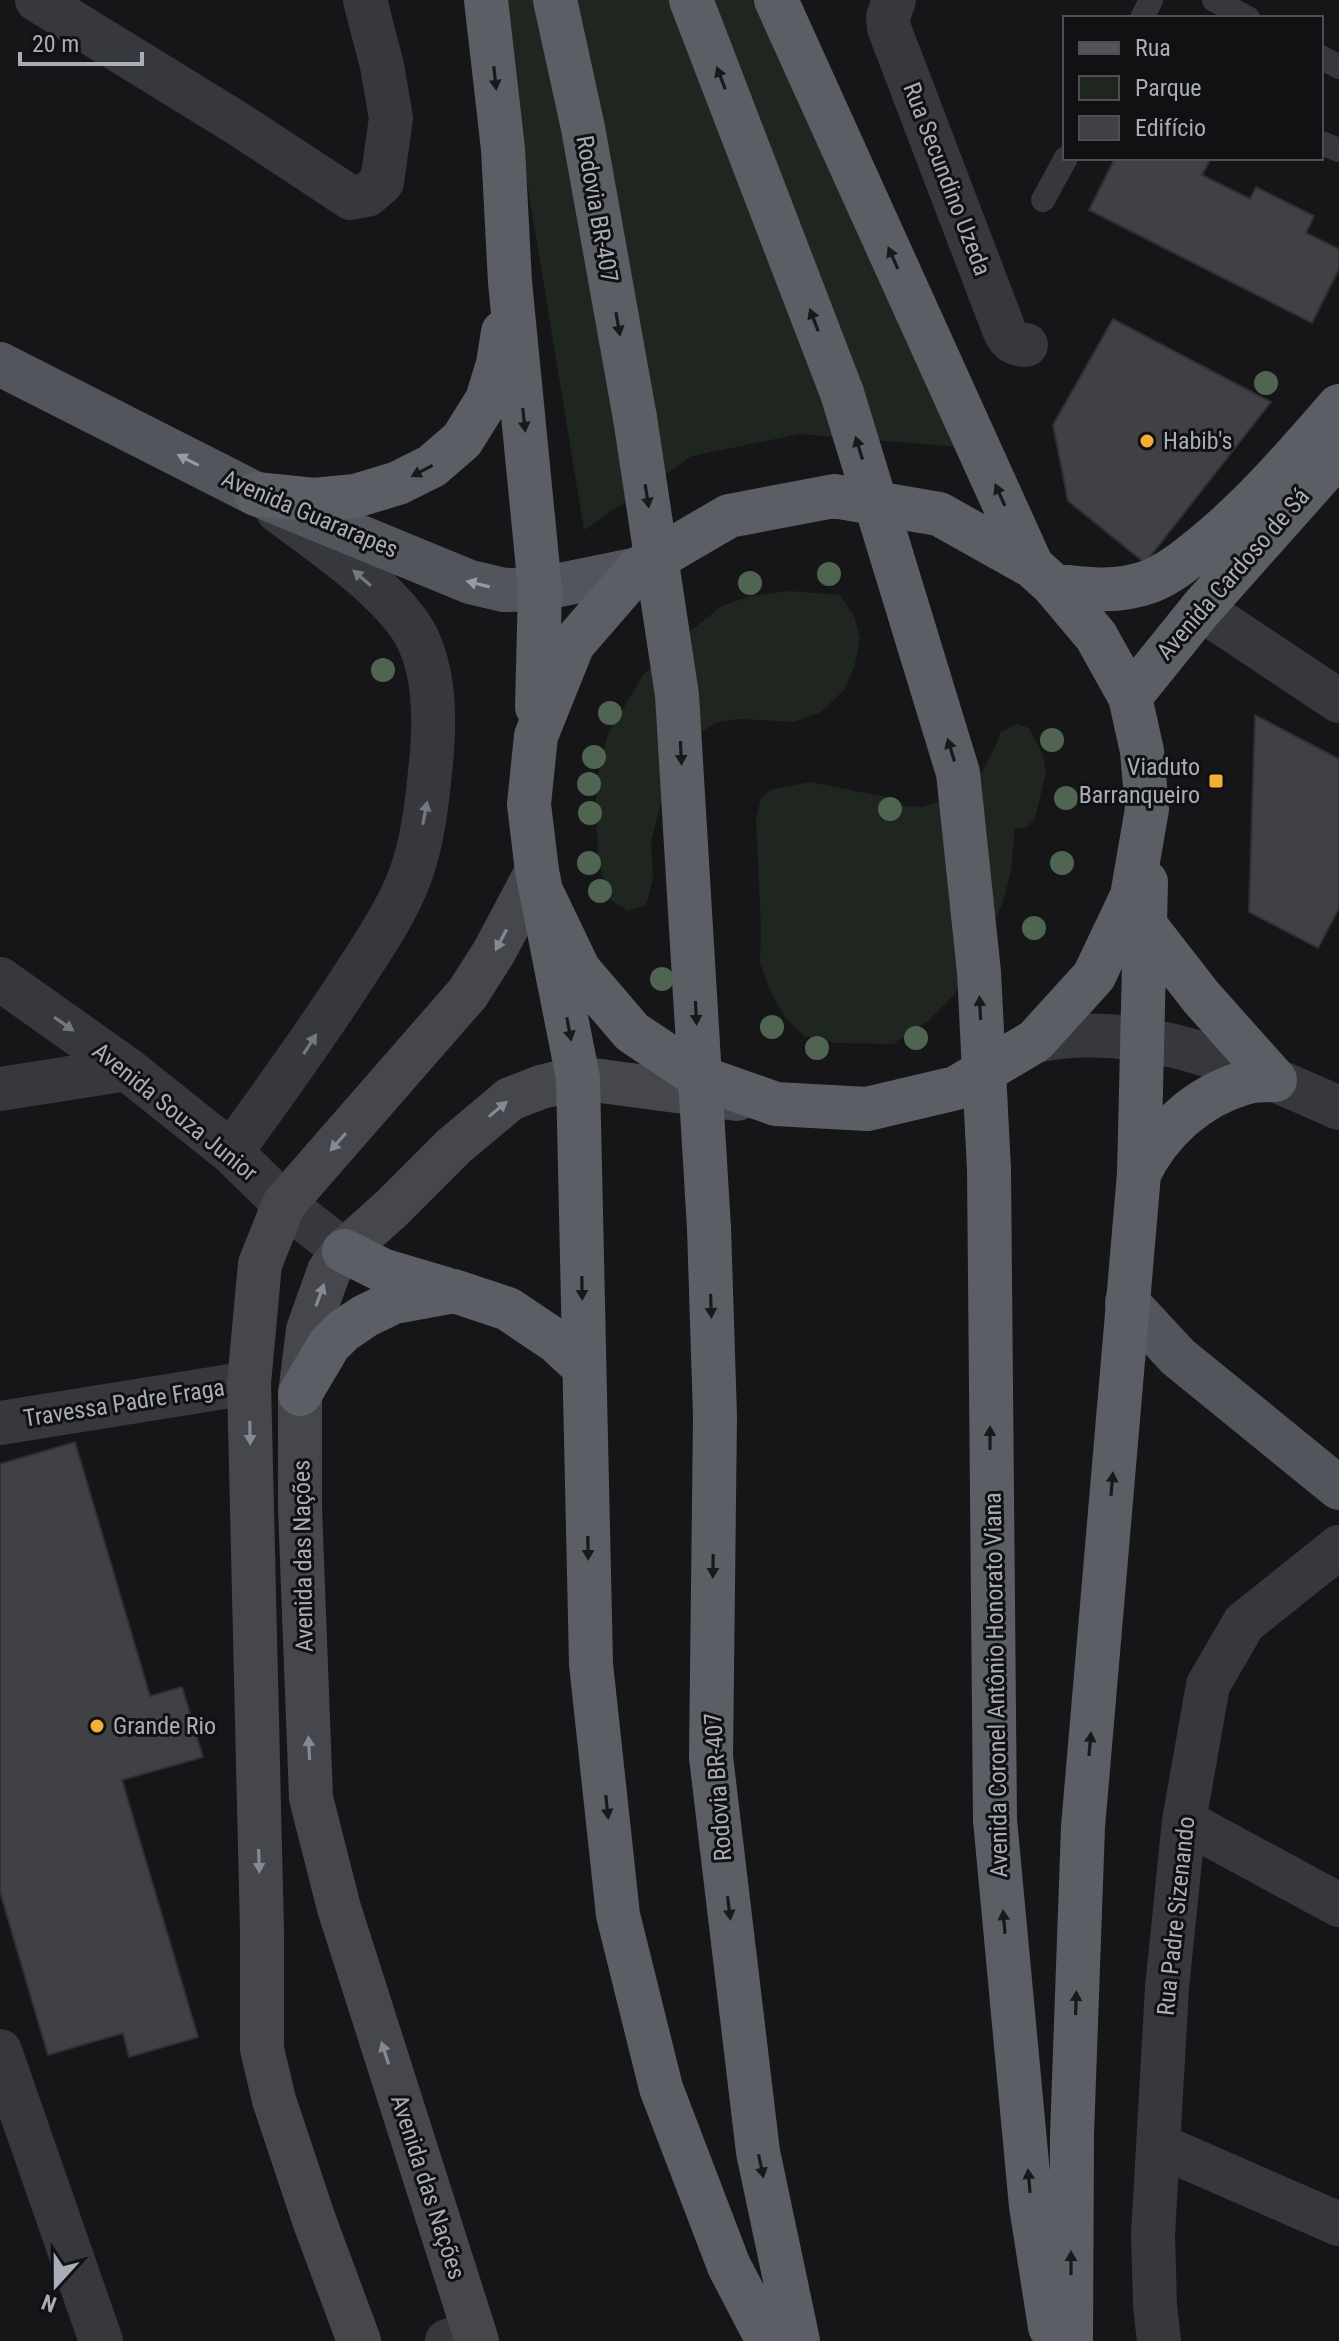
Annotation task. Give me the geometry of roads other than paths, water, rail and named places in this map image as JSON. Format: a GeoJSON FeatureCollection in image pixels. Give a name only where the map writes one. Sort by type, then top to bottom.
{"type":"FeatureCollection","features":[{"type":"Feature","properties":{"kind":"highway"},"geometry":{"type":"LineString","coordinates":[[486,0],[503,149],[510,282],[540,589],[536,736],[529,804],[578,1078],[591,1664],[618,1915],[661,2088],[729,2266],[768,2341]]}},
{"type":"Feature","properties":{"kind":"highway","name":"Rodovia BR-407"},"geometry":{"type":"LineString","coordinates":[[555,0],[583,128],[635,418],[677,695],[709,1228],[715,1416],[711,1757],[758,2152],[798,2341]]}},
{"type":"Feature","properties":{"kind":"highway","name":"Avenida Coronel Antônio Honorato Viana"},"geometry":{"type":"LineString","coordinates":[[691,0],[842,393],[958,773],[979,972],[989,1170],[995,1820],[1031,2206],[1052,2341]]}},
{"type":"Feature","properties":{"kind":"highway"},"geometry":{"type":"LineString","coordinates":[[776,0],[1043,576],[1096,636],[1130,697],[1142,751],[1147,809],[1139,1174],[1083,1827],[1072,2135],[1071,2341]]}},
{"type":"Feature","properties":{"kind":"highway"},"geometry":{"type":"LineString","coordinates":[[256,494],[314,500],[355,496],[398,483],[432,466],[462,440],[487,400],[498,364],[510,282]]}},
{"type":"Feature","properties":{"kind":"highway","name":"Avenida Cardoso de Sá"},"geometry":{"type":"LineString","coordinates":[[1043,576],[1074,588],[1116,590],[1150,582],[1175,568],[1221,532],[1266,489],[1339,406]]}},
{"type":"Feature","properties":{"kind":"highway","name":"Avenida Cardoso de Sá"},"geometry":{"type":"LineString","coordinates":[[1130,697],[1201,609],[1339,454]]}},
{"type":"Feature","properties":{"kind":"highway"},"geometry":{"type":"LineString","coordinates":[[536,736],[573,644],[638,569],[729,516],[834,496],[939,514],[1043,576]]}},
{"type":"Feature","properties":{"kind":"highway"},"geometry":{"type":"LineString","coordinates":[[541,884],[579,970],[632,1032],[699,1077],[776,1104],[867,1109],[956,1088],[1035,1041],[1094,976],[1126,910],[1132,896],[1147,809]]}},
{"type":"Feature","properties":{"kind":"highway"},"geometry":{"type":"LineString","coordinates":[[1145,925],[1201,997],[1275,1080]]}},
{"type":"Feature","properties":{"kind":"highway"},"geometry":{"type":"LineString","coordinates":[[1139,1174],[1160,1139],[1189,1111],[1210,1097],[1248,1081],[1275,1080]]}},
{"type":"Feature","properties":{"kind":"highway"},"geometry":{"type":"LineString","coordinates":[[344,1251],[382,1270],[508,1309],[557,1342],[584,1367]]}},
{"type":"Feature","properties":{"kind":"highway"},"geometry":{"type":"LineString","coordinates":[[300,1394],[329,1345],[365,1316],[394,1302],[454,1291]]}},
{"type":"Feature","properties":{"kind":"main road","name":"Avenida Guararapes"},"geometry":{"type":"LineString","coordinates":[[0,364],[256,494],[470,582],[504,590],[540,589],[638,569]]}},
{"type":"Feature","properties":{"kind":"main road","name":"Avenida das Nações"},"geometry":{"type":"LineString","coordinates":[[359,2341],[274,2100],[262,2049],[249,1383],[260,1264],[284,1204],[468,993],[541,884]]}},
{"type":"Feature","properties":{"kind":"main road","name":"Avenida das Nações"},"geometry":{"type":"LineString","coordinates":[[466,2338],[339,1908],[311,1798],[300,1508],[300,1394],[308,1330],[329,1271],[344,1251],[454,1146],[510,1099],[578,1078],[776,1104]]}},
{"type":"Feature","properties":{"kind":"main road"},"geometry":{"type":"LineString","coordinates":[[1127,1302],[1178,1357],[1339,1488]]}},
{"type":"Feature","properties":{"kind":"main road"},"geometry":{"type":"LineString","coordinates":[[258,1795],[311,1798]]}},
{"type":"Feature","properties":{"kind":"street"},"geometry":{"type":"LineString","coordinates":[[37,0],[240,125],[351,198],[367,195],[382,182],[391,118],[382,66],[365,0]]}},
{"type":"Feature","properties":{"kind":"street","name":"Rua Secundino Uzeda"},"geometry":{"type":"LineString","coordinates":[[894,0],[888,17],[889,28],[1003,327],[1015,345],[1026,345]]}},
{"type":"Feature","properties":{"kind":"street"},"geometry":{"type":"LineString","coordinates":[[231,1152],[304,1053],[404,893],[428,794],[434,720],[430,675],[414,633],[387,598],[333,552],[256,494]]}},
{"type":"Feature","properties":{"kind":"street"},"geometry":{"type":"LineString","coordinates":[[1201,609],[1339,701]]}},
{"type":"Feature","properties":{"kind":"street","name":"Avenida Souza Junior"},"geometry":{"type":"LineString","coordinates":[[0,979],[127,1069],[231,1152],[284,1204],[344,1251]]}},
{"type":"Feature","properties":{"kind":"street"},"geometry":{"type":"LineString","coordinates":[[1035,1041],[1083,1036],[1174,1045],[1275,1080],[1339,1108]]}},
{"type":"Feature","properties":{"kind":"street"},"geometry":{"type":"LineString","coordinates":[[0,1089],[127,1069]]}},
{"type":"Feature","properties":{"kind":"street","name":"Travessa Padre Fraga"},"geometry":{"type":"LineString","coordinates":[[0,1423],[249,1383]]}},
{"type":"Feature","properties":{"kind":"street","name":"Rua Padre Sizenando"},"geometry":{"type":"LineString","coordinates":[[1159,2341],[1153,2235],[1167,1988],[1184,1821],[1208,1685],[1244,1623],[1339,1547]]}},
{"type":"Feature","properties":{"kind":"street"},"geometry":{"type":"LineString","coordinates":[[1184,1821],[1339,1905]]}},
{"type":"Feature","properties":{"kind":"street"},"geometry":{"type":"LineString","coordinates":[[0,2051],[101,2341]]}},
{"type":"Feature","properties":{"kind":"street"},"geometry":{"type":"LineString","coordinates":[[1158,2145],[1339,2224]]}},
{"type":"Feature","properties":{"kind":"lane"},"geometry":{"type":"LineString","coordinates":[[1214,0],[1244,16]]}},
{"type":"Feature","properties":{"kind":"lane"},"geometry":{"type":"LineString","coordinates":[[1043,200],[1065,160]]}},
{"type":"Feature","properties":{"kind":"place","name":"Habib's"},"geometry":{"type":"Point","coordinates":[1147,441]}},
{"type":"Feature","properties":{"kind":"place","name":"Viaduto Barranqueiro"},"geometry":{"type":"Point","coordinates":[1216,781]}},
{"type":"Feature","properties":{"kind":"place","name":"Grande Rio"},"geometry":{"type":"Point","coordinates":[97,1726]}}]}
